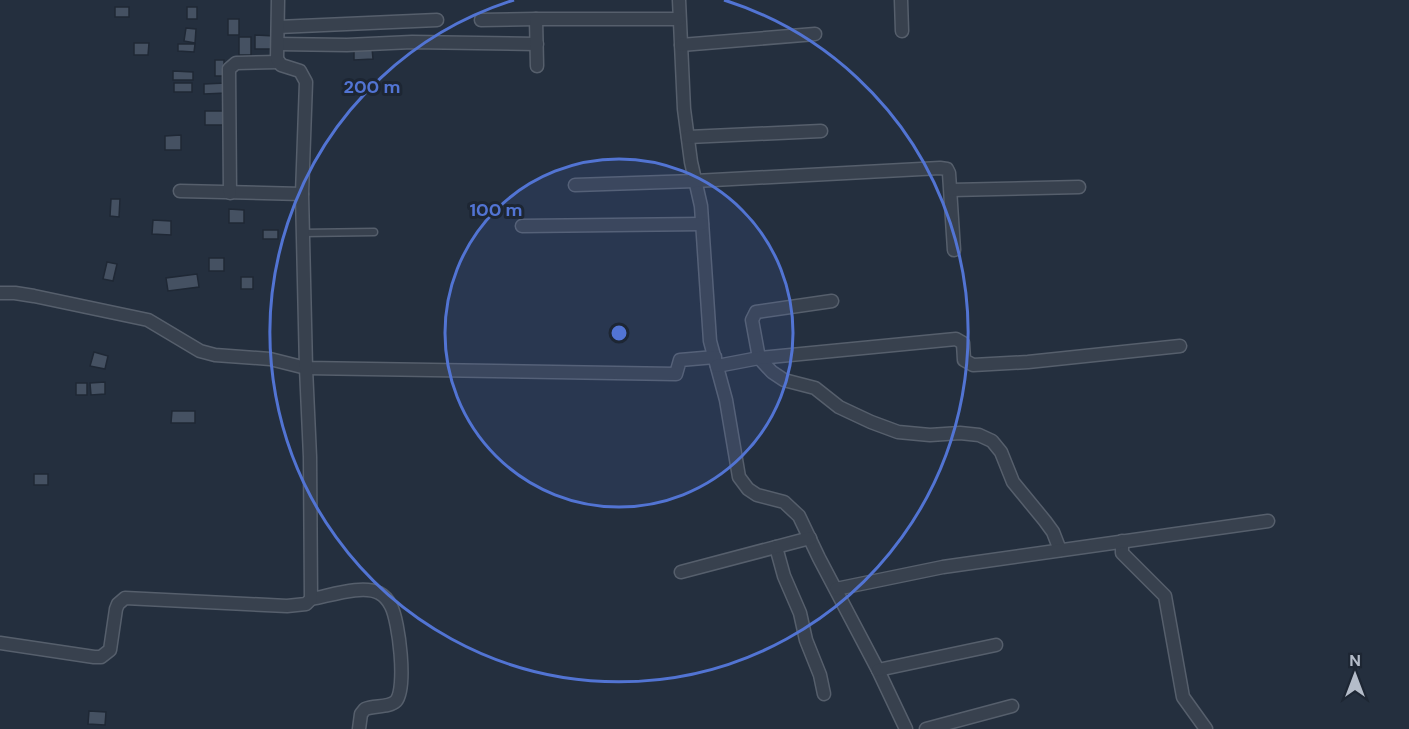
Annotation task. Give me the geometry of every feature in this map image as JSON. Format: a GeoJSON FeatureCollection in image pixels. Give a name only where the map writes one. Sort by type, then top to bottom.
{"type":"FeatureCollection","features":[{"type":"Feature","properties":{"kind":"street"},"geometry":{"type":"LineString","coordinates":[[278,0],[279,62]]}},
{"type":"Feature","properties":{"kind":"street"},"geometry":{"type":"LineString","coordinates":[[679,0],[684,109],[701,206],[710,341],[726,399],[739,477],[748,489],[757,495],[784,502],[791,506],[799,516],[906,729]]}},
{"type":"Feature","properties":{"kind":"street"},"geometry":{"type":"LineString","coordinates":[[900,0],[902,31]]}},
{"type":"Feature","properties":{"kind":"street"},"geometry":{"type":"LineString","coordinates":[[536,19],[537,66]]}},
{"type":"Feature","properties":{"kind":"street"},"geometry":{"type":"LineString","coordinates":[[481,20],[679,19]]}},
{"type":"Feature","properties":{"kind":"street"},"geometry":{"type":"LineString","coordinates":[[278,27],[436,20]]}},
{"type":"Feature","properties":{"kind":"street"},"geometry":{"type":"LineString","coordinates":[[681,45],[815,34]]}},
{"type":"Feature","properties":{"kind":"street"},"geometry":{"type":"LineString","coordinates":[[278,44],[347,45],[412,42],[537,44]]}},
{"type":"Feature","properties":{"kind":"street"},"geometry":{"type":"LineString","coordinates":[[230,193],[229,69],[237,63],[279,62],[300,71],[306,82],[302,194],[310,468],[311,599]]}},
{"type":"Feature","properties":{"kind":"street"},"geometry":{"type":"LineString","coordinates":[[688,137],[821,131]]}},
{"type":"Feature","properties":{"kind":"street"},"geometry":{"type":"LineString","coordinates":[[575,185],[940,168],[949,173],[954,250]]}},
{"type":"Feature","properties":{"kind":"street"},"geometry":{"type":"LineString","coordinates":[[951,190],[1079,187]]}},
{"type":"Feature","properties":{"kind":"street"},"geometry":{"type":"LineString","coordinates":[[180,191],[302,194]]}},
{"type":"Feature","properties":{"kind":"street"},"geometry":{"type":"LineString","coordinates":[[522,226],[702,224]]}},
{"type":"Feature","properties":{"kind":"street"},"geometry":{"type":"LineString","coordinates":[[0,293],[15,292],[148,320],[200,351],[215,355],[270,359],[306,368],[676,374],[680,360],[716,362],[956,339],[963,343],[964,360],[973,365],[1028,362],[1180,346]]}},
{"type":"Feature","properties":{"kind":"street"},"geometry":{"type":"LineString","coordinates":[[832,301],[760,311],[754,314],[752,320],[759,358],[772,372],[784,380],[816,388],[839,407],[898,432],[930,435],[960,433],[980,435],[992,441],[1001,452],[1013,482],[1053,532],[1060,550]]}},
{"type":"Feature","properties":{"kind":"street"},"geometry":{"type":"LineString","coordinates":[[836,589],[943,567],[1268,521]]}},
{"type":"Feature","properties":{"kind":"street"},"geometry":{"type":"LineString","coordinates":[[681,572],[810,538]]}},
{"type":"Feature","properties":{"kind":"street"},"geometry":{"type":"LineString","coordinates":[[1122,541],[1122,552],[1165,596],[1183,697],[1206,729]]}},
{"type":"Feature","properties":{"kind":"street"},"geometry":{"type":"LineString","coordinates":[[776,547],[784,576],[800,613],[806,640],[820,675],[824,694]]}},
{"type":"Feature","properties":{"kind":"street"},"geometry":{"type":"LineString","coordinates":[[0,643],[101,657],[110,650],[116,609],[118,603],[125,598],[287,606],[306,604],[311,599],[367,589],[386,597],[392,608],[400,643],[400,675],[398,696],[391,704],[365,709],[361,714],[359,729]]}},
{"type":"Feature","properties":{"kind":"street"},"geometry":{"type":"LineString","coordinates":[[878,670],[996,645]]}},
{"type":"Feature","properties":{"kind":"street"},"geometry":{"type":"LineString","coordinates":[[926,729],[1012,706]]}},
{"type":"Feature","properties":{"kind":"lane"},"geometry":{"type":"LineString","coordinates":[[303,233],[374,232]]}},
{"type":"Feature","properties":{"kind":"building"},"geometry":{"type":"Polygon","coordinates":[[[115,7],[129,7],[129,17],[115,17],[115,7]]]}},
{"type":"Feature","properties":{"kind":"building"},"geometry":{"type":"Polygon","coordinates":[[[187,7],[197,7],[197,19],[187,19],[187,7]]]}},
{"type":"Feature","properties":{"kind":"building"},"geometry":{"type":"Polygon","coordinates":[[[228,19],[239,19],[239,35],[228,35],[228,19]]]}},
{"type":"Feature","properties":{"kind":"building"},"geometry":{"type":"Polygon","coordinates":[[[186,28],[196,29],[195,43],[184,41],[186,28]]]}},
{"type":"Feature","properties":{"kind":"building"},"geometry":{"type":"Polygon","coordinates":[[[255,35],[275,36],[275,49],[255,49],[255,35]]]}},
{"type":"Feature","properties":{"kind":"building"},"geometry":{"type":"Polygon","coordinates":[[[239,37],[251,37],[251,55],[239,55],[239,37]]]}},
{"type":"Feature","properties":{"kind":"building"},"geometry":{"type":"Polygon","coordinates":[[[134,43],[149,43],[148,55],[134,55],[134,43]]]}},
{"type":"Feature","properties":{"kind":"building"},"geometry":{"type":"Polygon","coordinates":[[[178,44],[195,44],[194,52],[178,51],[178,44]]]}},
{"type":"Feature","properties":{"kind":"building"},"geometry":{"type":"Polygon","coordinates":[[[372,48],[373,59],[354,60],[354,49],[372,48]]]}},
{"type":"Feature","properties":{"kind":"building"},"geometry":{"type":"Polygon","coordinates":[[[215,60],[224,60],[224,76],[215,76],[215,60]]]}},
{"type":"Feature","properties":{"kind":"building"},"geometry":{"type":"Polygon","coordinates":[[[173,71],[193,72],[193,80],[173,80],[173,71]]]}},
{"type":"Feature","properties":{"kind":"building"},"geometry":{"type":"Polygon","coordinates":[[[174,83],[192,83],[192,92],[174,92],[174,83]]]}},
{"type":"Feature","properties":{"kind":"building"},"geometry":{"type":"Polygon","coordinates":[[[226,83],[226,93],[204,94],[204,84],[226,83]]]}},
{"type":"Feature","properties":{"kind":"building"},"geometry":{"type":"Polygon","coordinates":[[[205,111],[227,111],[227,125],[205,125],[205,111]]]}},
{"type":"Feature","properties":{"kind":"building"},"geometry":{"type":"Polygon","coordinates":[[[181,135],[181,150],[165,150],[165,136],[181,135]]]}},
{"type":"Feature","properties":{"kind":"building"},"geometry":{"type":"Polygon","coordinates":[[[111,199],[120,199],[119,217],[110,216],[111,199]]]}},
{"type":"Feature","properties":{"kind":"building"},"geometry":{"type":"Polygon","coordinates":[[[229,209],[244,210],[244,223],[229,223],[229,209]]]}},
{"type":"Feature","properties":{"kind":"building"},"geometry":{"type":"Polygon","coordinates":[[[153,220],[171,221],[171,235],[152,234],[153,220]]]}},
{"type":"Feature","properties":{"kind":"building"},"geometry":{"type":"Polygon","coordinates":[[[263,230],[278,230],[278,239],[263,239],[263,230]]]}},
{"type":"Feature","properties":{"kind":"building"},"geometry":{"type":"Polygon","coordinates":[[[209,258],[224,258],[224,271],[209,271],[209,258]]]}},
{"type":"Feature","properties":{"kind":"building"},"geometry":{"type":"Polygon","coordinates":[[[107,262],[117,264],[113,281],[103,279],[107,262]]]}},
{"type":"Feature","properties":{"kind":"building"},"geometry":{"type":"Polygon","coordinates":[[[197,274],[199,287],[168,291],[166,278],[197,274]]]}},
{"type":"Feature","properties":{"kind":"building"},"geometry":{"type":"Polygon","coordinates":[[[241,277],[253,277],[253,289],[241,289],[241,277]]]}},
{"type":"Feature","properties":{"kind":"building"},"geometry":{"type":"Polygon","coordinates":[[[94,352],[108,356],[105,369],[90,366],[94,352]]]}},
{"type":"Feature","properties":{"kind":"building"},"geometry":{"type":"Polygon","coordinates":[[[105,382],[105,394],[91,395],[90,383],[105,382]]]}},
{"type":"Feature","properties":{"kind":"building"},"geometry":{"type":"Polygon","coordinates":[[[76,383],[87,383],[87,395],[76,395],[76,383]]]}},
{"type":"Feature","properties":{"kind":"building"},"geometry":{"type":"Polygon","coordinates":[[[172,411],[195,411],[195,423],[171,423],[172,411]]]}},
{"type":"Feature","properties":{"kind":"building"},"geometry":{"type":"Polygon","coordinates":[[[34,474],[48,474],[48,485],[34,485],[34,474]]]}},
{"type":"Feature","properties":{"kind":"building"},"geometry":{"type":"Polygon","coordinates":[[[89,711],[106,712],[105,725],[88,724],[89,711]]]}}]}
